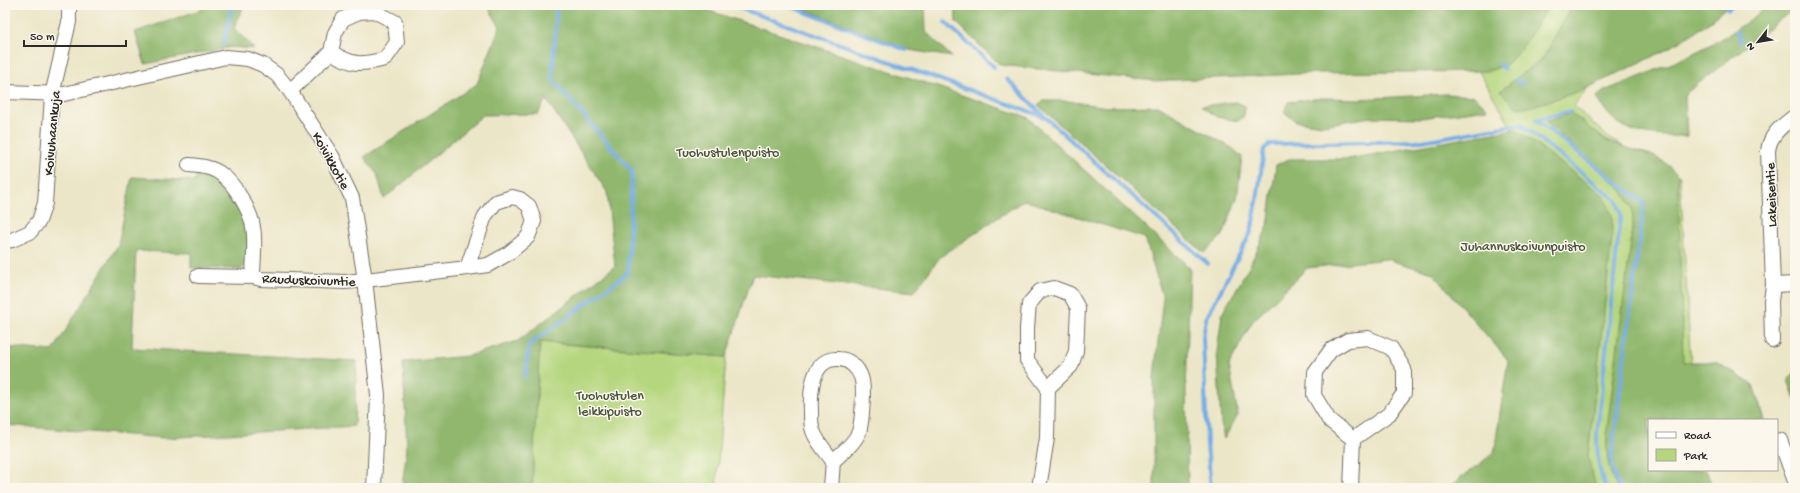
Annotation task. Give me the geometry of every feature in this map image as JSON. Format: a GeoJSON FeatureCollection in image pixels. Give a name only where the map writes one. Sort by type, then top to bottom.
{"type":"FeatureCollection","features":[{"type":"Feature","properties":{"kind":"street","name":"Koivuhaankuja"},"geometry":{"type":"LineString","coordinates":[[5,241],[12,240],[30,232],[39,221],[45,203],[52,95],[69,22],[69,5]]}},
{"type":"Feature","properties":{"kind":"street"},"geometry":{"type":"LineString","coordinates":[[290,91],[331,52],[335,33],[343,19],[359,12],[374,12],[395,22],[396,42],[385,59],[363,65],[342,60],[331,52]]}},
{"type":"Feature","properties":{"kind":"street","name":"Koivikkotie"},"geometry":{"type":"LineString","coordinates":[[5,92],[52,95],[64,94],[226,57],[248,60],[262,65],[277,75],[290,91],[332,156],[352,198],[365,280],[378,395],[374,488]]}},
{"type":"Feature","properties":{"kind":"street","name":"Lakeisentie"},"geometry":{"type":"LineString","coordinates":[[1772,340],[1771,301],[1773,285],[1768,151],[1769,142],[1774,134],[1795,116]]}},
{"type":"Feature","properties":{"kind":"street","name":"Rauduskoivuntie"},"geometry":{"type":"LineString","coordinates":[[189,165],[205,167],[222,174],[236,190],[247,208],[254,226],[253,276]]}},
{"type":"Feature","properties":{"kind":"street","name":"Rauduskoivuntie"},"geometry":{"type":"LineString","coordinates":[[198,276],[253,276],[261,278],[322,281],[365,280],[467,268],[488,265],[509,253],[528,237],[534,222],[529,206],[520,199],[512,197],[496,202],[485,216],[467,268]]}},
{"type":"Feature","properties":{"kind":"street"},"geometry":{"type":"LineString","coordinates":[[1773,285],[1795,284]]}},
{"type":"Feature","properties":{"kind":"street"},"geometry":{"type":"LineString","coordinates":[[1039,488],[1046,438],[1048,388],[1027,360],[1027,328],[1029,304],[1040,291],[1054,288],[1070,294],[1078,308],[1076,351],[1071,366],[1048,388]]}},
{"type":"Feature","properties":{"kind":"street"},"geometry":{"type":"LineString","coordinates":[[1368,338],[1391,348],[1404,369],[1404,393],[1388,414],[1353,439],[1330,420],[1314,395],[1315,372],[1331,350],[1348,340],[1368,338]]}},
{"type":"Feature","properties":{"kind":"street"},"geometry":{"type":"LineString","coordinates":[[831,488],[833,461],[820,444],[812,430],[810,398],[814,377],[820,367],[830,359],[841,359],[850,362],[861,377],[863,402],[859,431],[849,447],[833,461]]}},
{"type":"Feature","properties":{"kind":"street"},"geometry":{"type":"LineString","coordinates":[[1351,488],[1353,439]]}},
{"type":"Feature","properties":{"kind":"street"},"geometry":{"type":"LineString","coordinates":[[1780,440],[1795,481]]}},
{"type":"Feature","properties":{"kind":"green space"},"geometry":{"type":"Polygon","coordinates":[[[207,5],[244,5],[234,28],[254,49],[232,47],[145,64],[135,32],[206,8],[207,5]]]}},
{"type":"Feature","properties":{"kind":"green space","name":"Tuohustulenpuisto"},"geometry":{"type":"Polygon","coordinates":[[[487,5],[692,5],[1027,117],[1190,268],[1186,391],[1188,488],[1154,488],[1154,377],[1163,298],[1145,238],[1024,200],[940,257],[914,292],[753,275],[726,357],[540,342],[532,488],[438,488],[402,486],[407,448],[403,362],[468,356],[518,341],[615,266],[607,192],[546,99],[538,114],[483,115],[384,199],[377,174],[364,157],[477,84],[500,27],[487,5]]]}},
{"type":"Feature","properties":{"kind":"green space"},"geometry":{"type":"Polygon","coordinates":[[[794,5],[925,5],[926,32],[952,57],[909,50],[794,5]]]}},
{"type":"Feature","properties":{"kind":"green space"},"geometry":{"type":"Polygon","coordinates":[[[955,5],[1549,5],[1522,48],[1507,64],[1489,71],[1318,73],[1155,81],[1000,65],[956,22],[955,5]]]}},
{"type":"Feature","properties":{"kind":"green space"},"geometry":{"type":"Polygon","coordinates":[[[1009,5],[1713,5],[1606,63],[1574,106],[1611,140],[1680,176],[1694,419],[1648,419],[1648,471],[1704,488],[1569,488],[1526,153],[1473,61],[1009,5]]]}},
{"type":"Feature","properties":{"kind":"green space"},"geometry":{"type":"Polygon","coordinates":[[[1572,5],[1729,5],[1703,27],[1666,50],[1583,90],[1530,107],[1516,107],[1500,91],[1544,57],[1572,5]]]}},
{"type":"Feature","properties":{"kind":"green space"},"geometry":{"type":"Polygon","coordinates":[[[1769,5],[1795,5],[1795,8],[1685,94],[1687,136],[1660,136],[1635,131],[1614,119],[1605,110],[1597,97],[1604,91],[1648,74],[1711,44],[1751,20],[1769,5]]]}},
{"type":"Feature","properties":{"kind":"green space"},"geometry":{"type":"Polygon","coordinates":[[[1446,94],[1474,96],[1488,109],[1421,118],[1371,117],[1322,125],[1296,121],[1284,112],[1288,102],[1322,98],[1359,99],[1446,94]]]}},
{"type":"Feature","properties":{"kind":"green space"},"geometry":{"type":"Polygon","coordinates":[[[1044,101],[1068,101],[1107,107],[1158,106],[1232,148],[1242,157],[1237,198],[1223,235],[1204,253],[1038,105],[1044,101]]]}},
{"type":"Feature","properties":{"kind":"green space"},"geometry":{"type":"Polygon","coordinates":[[[1236,102],[1245,106],[1244,116],[1238,121],[1217,117],[1201,106],[1236,102]]]}},
{"type":"Feature","properties":{"kind":"green space"},"geometry":{"type":"Polygon","coordinates":[[[1571,113],[1608,142],[1651,155],[1666,163],[1678,175],[1683,362],[1716,362],[1753,385],[1765,419],[1648,419],[1648,471],[1706,471],[1713,488],[1617,488],[1608,460],[1607,430],[1633,226],[1632,207],[1622,190],[1546,122],[1571,113]]]}},
{"type":"Feature","properties":{"kind":"green space","name":"Juhannuskoivunpuisto"},"geometry":{"type":"Polygon","coordinates":[[[1516,129],[1604,196],[1612,216],[1612,238],[1588,456],[1596,488],[1447,488],[1494,453],[1508,360],[1433,273],[1386,259],[1307,268],[1252,322],[1229,365],[1238,415],[1224,439],[1221,423],[1217,352],[1222,314],[1249,267],[1268,226],[1276,165],[1289,159],[1348,159],[1516,129]]]}},
{"type":"Feature","properties":{"kind":"green space"},"geometry":{"type":"Polygon","coordinates":[[[196,171],[218,178],[231,194],[241,211],[249,227],[248,263],[241,269],[191,268],[191,253],[136,251],[132,348],[357,361],[354,426],[165,438],[5,425],[5,347],[53,351],[118,245],[132,177],[196,181],[196,171]]]}},
{"type":"Feature","properties":{"kind":"green space","name":"Tuohustulen leikkipuisto"},"geometry":{"type":"Polygon","coordinates":[[[539,342],[726,357],[716,488],[532,488],[539,342]]]}},
{"type":"Feature","properties":{"kind":"green space"},"geometry":{"type":"Polygon","coordinates":[[[1795,373],[1795,399],[1788,380],[1795,373]]]}},
{"type":"Feature","properties":{"kind":"waterway"},"geometry":{"type":"LineString","coordinates":[[224,44],[232,5]]}},
{"type":"Feature","properties":{"kind":"waterway"},"geometry":{"type":"LineString","coordinates":[[525,377],[529,345],[628,273],[632,171],[552,79],[557,5]]}},
{"type":"Feature","properties":{"kind":"waterway"},"geometry":{"type":"LineString","coordinates":[[731,5],[1045,117],[1208,264]]}},
{"type":"Feature","properties":{"kind":"waterway"},"geometry":{"type":"LineString","coordinates":[[786,5],[906,50]]}},
{"type":"Feature","properties":{"kind":"waterway"},"geometry":{"type":"LineString","coordinates":[[1727,5],[1728,9],[1733,5]]}},
{"type":"Feature","properties":{"kind":"waterway"},"geometry":{"type":"LineString","coordinates":[[945,22],[994,67]]}},
{"type":"Feature","properties":{"kind":"waterway"},"geometry":{"type":"LineString","coordinates":[[1737,31],[1741,41]]}},
{"type":"Feature","properties":{"kind":"waterway"},"geometry":{"type":"LineString","coordinates":[[1499,64],[1505,69]]}},
{"type":"Feature","properties":{"kind":"waterway"},"geometry":{"type":"LineString","coordinates":[[1007,79],[1043,115]]}},
{"type":"Feature","properties":{"kind":"waterway"},"geometry":{"type":"LineString","coordinates":[[1516,79],[1522,84]]}},
{"type":"Feature","properties":{"kind":"waterway"},"geometry":{"type":"LineString","coordinates":[[1536,120],[1571,111]]}},
{"type":"Feature","properties":{"kind":"waterway"},"geometry":{"type":"LineString","coordinates":[[1536,120],[1644,203],[1611,461],[1615,478],[1621,488]]}},
{"type":"Feature","properties":{"kind":"waterway"},"geometry":{"type":"LineString","coordinates":[[1211,488],[1207,445],[1203,337],[1206,319],[1251,232],[1264,149],[1270,144],[1422,141],[1521,124],[1616,200],[1621,213],[1597,434],[1598,461],[1606,488]]}}]}
